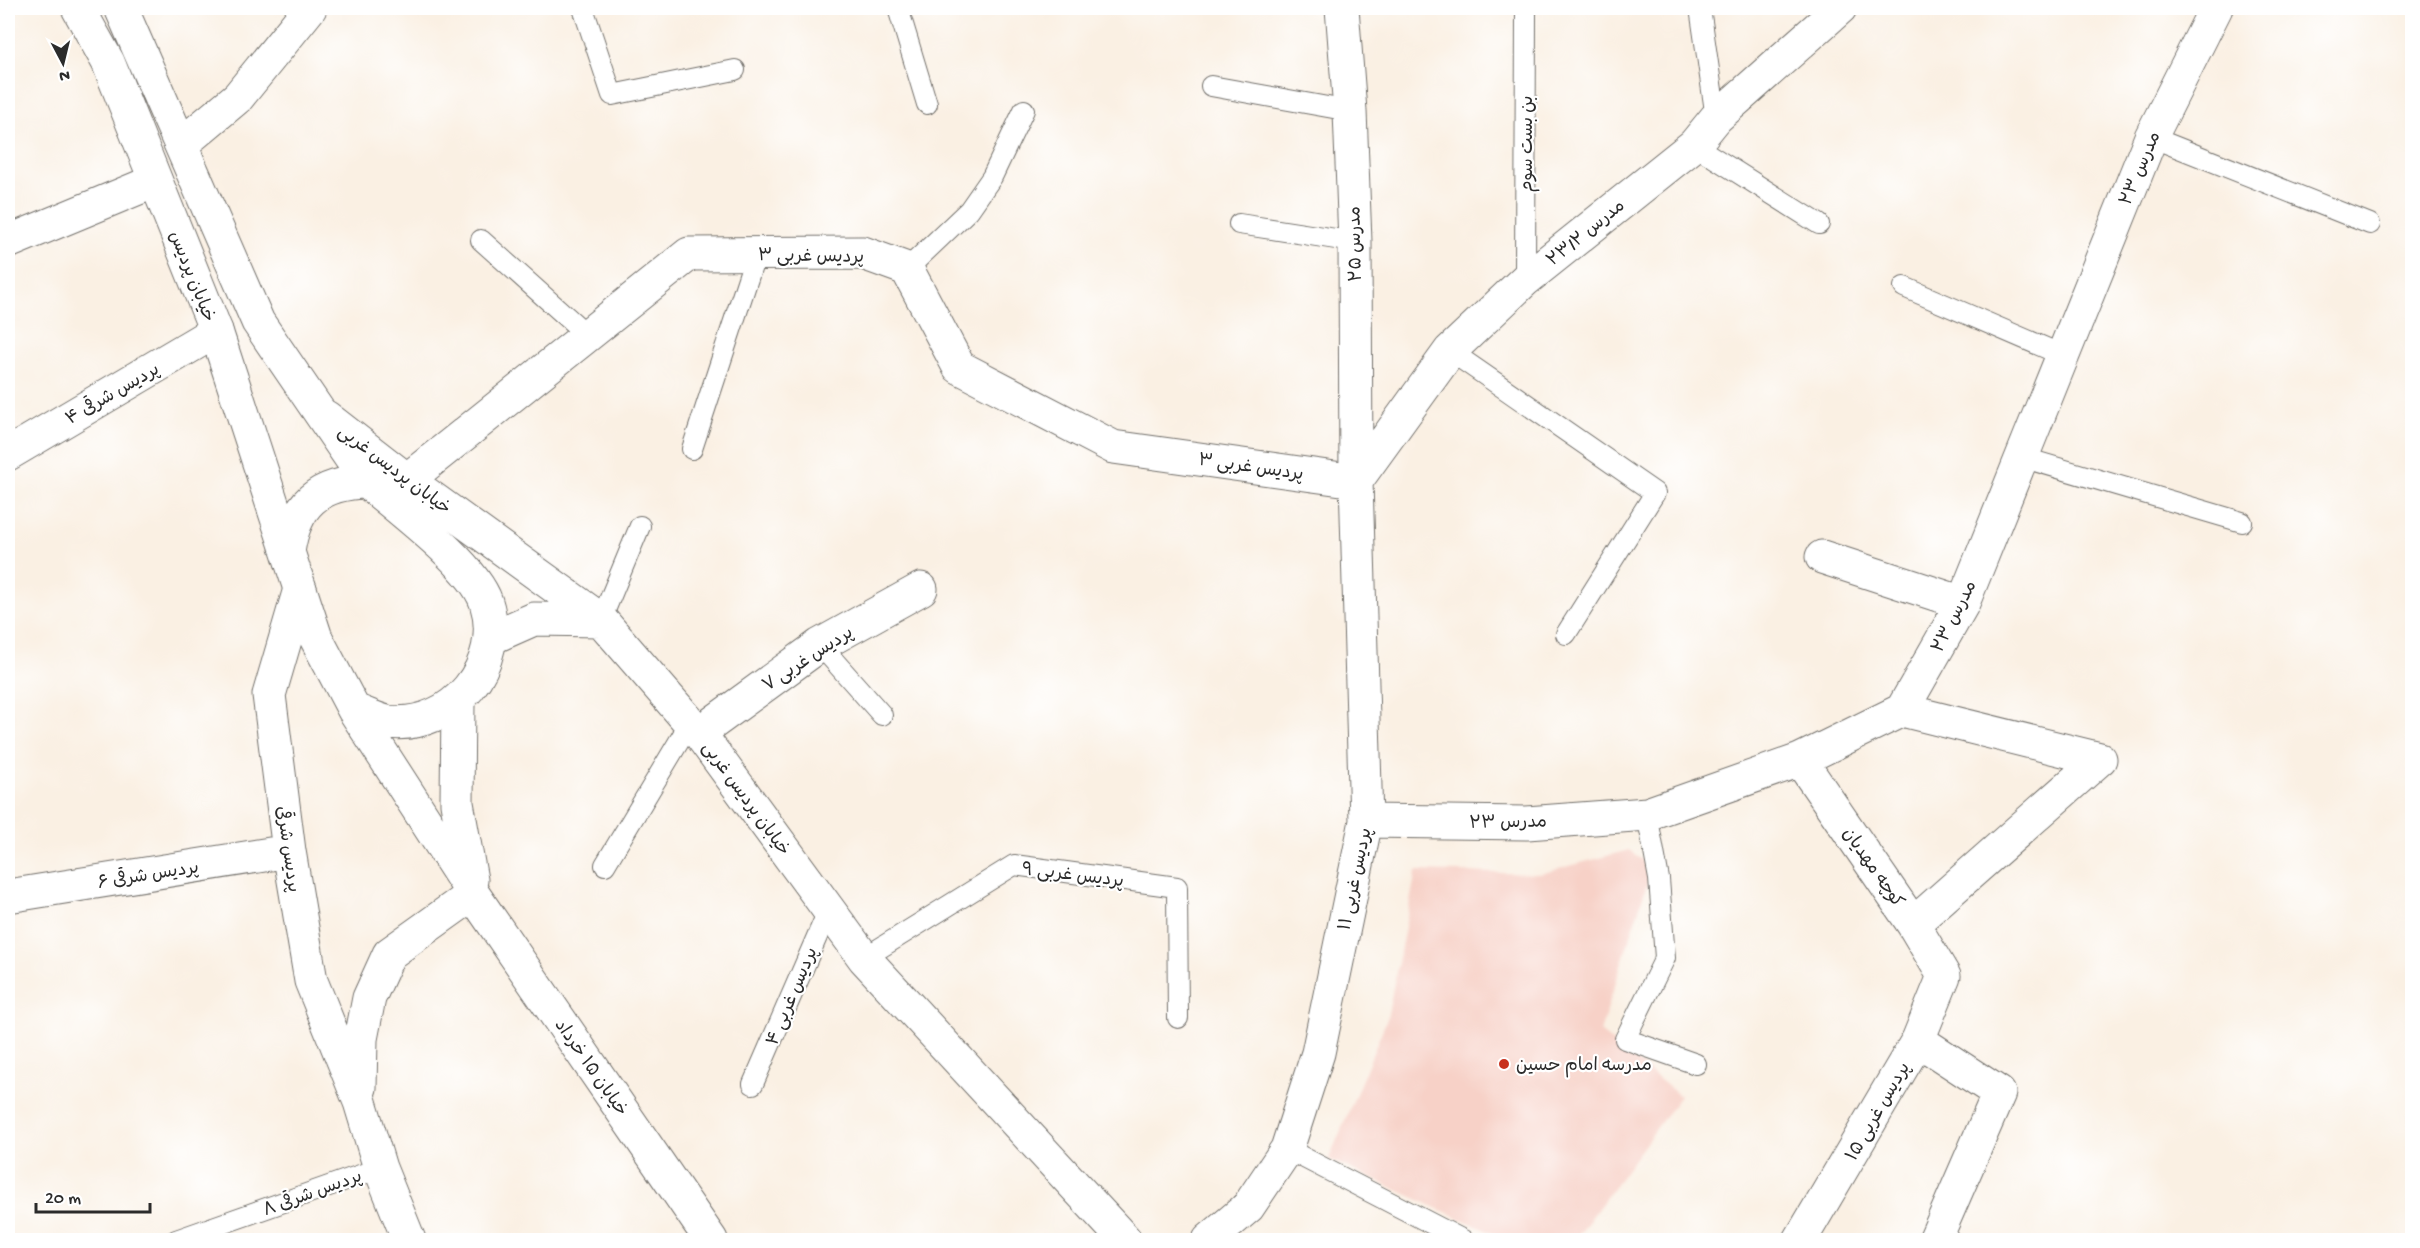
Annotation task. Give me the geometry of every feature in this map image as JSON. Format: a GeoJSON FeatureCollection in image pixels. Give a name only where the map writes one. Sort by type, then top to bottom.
{"type":"FeatureCollection","features":[{"type":"Feature","properties":{"kind":"street","name":"خیابان پردیس"},"geometry":{"type":"LineString","coordinates":[[78,8],[108,63],[216,331],[316,638],[354,710]]}},
{"type":"Feature","properties":{"kind":"street"},"geometry":{"type":"LineString","coordinates":[[121,8],[258,322],[367,482],[467,570],[486,602],[491,638],[481,673],[458,702],[425,718],[388,722],[354,710]]}},
{"type":"Feature","properties":{"kind":"street"},"geometry":{"type":"LineString","coordinates":[[182,144],[238,97],[310,8]]}},
{"type":"Feature","properties":{"kind":"street","name":"مدرس ۲۵"},"geometry":{"type":"LineString","coordinates":[[1341,8],[1350,111],[1355,242],[1356,481]]}},
{"type":"Feature","properties":{"kind":"street","name":"مدرس ۲۳/۲"},"geometry":{"type":"LineString","coordinates":[[1356,481],[1450,351],[1525,280],[1694,145],[1716,118],[1840,8]]}},
{"type":"Feature","properties":{"kind":"street","name":"مدرس ۲۳"},"geometry":{"type":"LineString","coordinates":[[1366,821],[1527,823],[1647,814],[1800,760],[1902,710],[1963,603],[2151,137],[2216,8]]}},
{"type":"Feature","properties":{"kind":"street"},"geometry":{"type":"LineString","coordinates":[[8,243],[155,181]]}},
{"type":"Feature","properties":{"kind":"street","name":"پردیس غربی ۳"},"geometry":{"type":"LineString","coordinates":[[406,480],[689,254],[863,253],[907,268],[959,367],[1113,447],[1356,481]]}},
{"type":"Feature","properties":{"kind":"street","name":"پردیس شرقی ۴"},"geometry":{"type":"LineString","coordinates":[[8,454],[216,331]]}},
{"type":"Feature","properties":{"kind":"street","name":"خیابان پردیس غربی"},"geometry":{"type":"LineString","coordinates":[[318,410],[406,480],[601,620],[695,728],[864,958],[1125,1240]]}},
{"type":"Feature","properties":{"kind":"street","name":"پردیس غربی ۱۱"},"geometry":{"type":"LineString","coordinates":[[1209,1240],[1248,1208],[1287,1149],[1318,1053],[1366,821],[1356,481]]}},
{"type":"Feature","properties":{"kind":"street"},"geometry":{"type":"LineString","coordinates":[[288,552],[291,528],[303,507],[321,492],[344,483],[367,482]]}},
{"type":"Feature","properties":{"kind":"street"},"geometry":{"type":"LineString","coordinates":[[1822,557],[1963,603]]}},
{"type":"Feature","properties":{"kind":"street","name":"پردیس غربی ۷"},"geometry":{"type":"LineString","coordinates":[[695,728],[820,645],[921,589]]}},
{"type":"Feature","properties":{"kind":"street","name":"پردیس شرقی"},"geometry":{"type":"LineString","coordinates":[[300,590],[269,695],[288,851],[311,981],[360,1102]]}},
{"type":"Feature","properties":{"kind":"street"},"geometry":{"type":"LineString","coordinates":[[491,638],[534,619],[601,620]]}},
{"type":"Feature","properties":{"kind":"street"},"geometry":{"type":"LineString","coordinates":[[409,1240],[380,1168],[360,1102],[361,1039],[369,998],[389,954],[473,894],[457,803],[458,702]]}},
{"type":"Feature","properties":{"kind":"street","name":"خیابان ۱۵ خرداد"},"geometry":{"type":"LineString","coordinates":[[354,710],[473,894],[711,1240]]}},
{"type":"Feature","properties":{"kind":"street"},"geometry":{"type":"LineString","coordinates":[[1902,710],[2100,759],[1913,924]]}},
{"type":"Feature","properties":{"kind":"street","name":"کوچه مهدیان"},"geometry":{"type":"LineString","coordinates":[[1800,760],[1913,924],[1944,976]]}},
{"type":"Feature","properties":{"kind":"street","name":"پردیس شرقی ۶"},"geometry":{"type":"LineString","coordinates":[[8,896],[288,851]]}},
{"type":"Feature","properties":{"kind":"street","name":"پردیس غربی ۱۵"},"geometry":{"type":"LineString","coordinates":[[1800,1240],[1918,1040],[1944,976]]}},
{"type":"Feature","properties":{"kind":"street"},"geometry":{"type":"LineString","coordinates":[[1918,1040],[1999,1093],[1935,1240]]}},
{"type":"Feature","properties":{"kind":"lane"},"geometry":{"type":"LineString","coordinates":[[583,8],[612,95],[735,70]]}},
{"type":"Feature","properties":{"kind":"lane"},"geometry":{"type":"LineString","coordinates":[[898,8],[927,104]]}},
{"type":"Feature","properties":{"kind":"lane","name":"بن بست سوم"},"geometry":{"type":"LineString","coordinates":[[1525,280],[1526,8]]}},
{"type":"Feature","properties":{"kind":"lane"},"geometry":{"type":"LineString","coordinates":[[1700,8],[1716,118]]}},
{"type":"Feature","properties":{"kind":"lane"},"geometry":{"type":"LineString","coordinates":[[1211,86],[1350,111]]}},
{"type":"Feature","properties":{"kind":"lane"},"geometry":{"type":"LineString","coordinates":[[907,268],[969,210],[992,177],[1024,110]]}},
{"type":"Feature","properties":{"kind":"lane"},"geometry":{"type":"LineString","coordinates":[[2151,137],[2370,224]]}},
{"type":"Feature","properties":{"kind":"lane"},"geometry":{"type":"LineString","coordinates":[[1694,145],[1819,224]]}},
{"type":"Feature","properties":{"kind":"lane"},"geometry":{"type":"LineString","coordinates":[[1239,224],[1355,242]]}},
{"type":"Feature","properties":{"kind":"lane"},"geometry":{"type":"LineString","coordinates":[[481,240],[587,335]]}},
{"type":"Feature","properties":{"kind":"lane"},"geometry":{"type":"LineString","coordinates":[[692,449],[756,254]]}},
{"type":"Feature","properties":{"kind":"lane"},"geometry":{"type":"LineString","coordinates":[[1904,287],[2062,355]]}},
{"type":"Feature","properties":{"kind":"lane"},"geometry":{"type":"LineString","coordinates":[[1450,351],[1655,493],[1566,634]]}},
{"type":"Feature","properties":{"kind":"lane"},"geometry":{"type":"LineString","coordinates":[[2021,457],[2242,522]]}},
{"type":"Feature","properties":{"kind":"lane"},"geometry":{"type":"LineString","coordinates":[[601,620],[640,526]]}},
{"type":"Feature","properties":{"kind":"lane"},"geometry":{"type":"LineString","coordinates":[[820,645],[882,715]]}},
{"type":"Feature","properties":{"kind":"lane"},"geometry":{"type":"LineString","coordinates":[[605,865],[695,728]]}},
{"type":"Feature","properties":{"kind":"lane"},"geometry":{"type":"LineString","coordinates":[[1647,814],[1659,879],[1665,958],[1625,1039],[1696,1064]]}},
{"type":"Feature","properties":{"kind":"lane","name":"پردیس غربی ۹"},"geometry":{"type":"LineString","coordinates":[[864,958],[1014,866],[1177,887],[1178,1018]]}},
{"type":"Feature","properties":{"kind":"lane","name":"پردیس غربی ۴"},"geometry":{"type":"LineString","coordinates":[[753,1084],[829,909]]}},
{"type":"Feature","properties":{"kind":"lane"},"geometry":{"type":"LineString","coordinates":[[1287,1149],[1463,1240]]}},
{"type":"Feature","properties":{"kind":"lane","name":"پردیس شرقی ۸"},"geometry":{"type":"LineString","coordinates":[[176,1240],[380,1168]]}},
{"type":"Feature","properties":{"kind":"shaded area","name":"مدرسه امام حسین"},"geometry":{"type":"Polygon","coordinates":[[[1629,850],[1652,868],[1600,1032],[1680,1096],[1575,1240],[1507,1240],[1329,1159],[1387,1019],[1416,871],[1540,874],[1629,850]]]}},
{"type":"Feature","properties":{"kind":"place","name":"مدرسه امام حسین"},"geometry":{"type":"Point","coordinates":[1504,1064]}}]}
